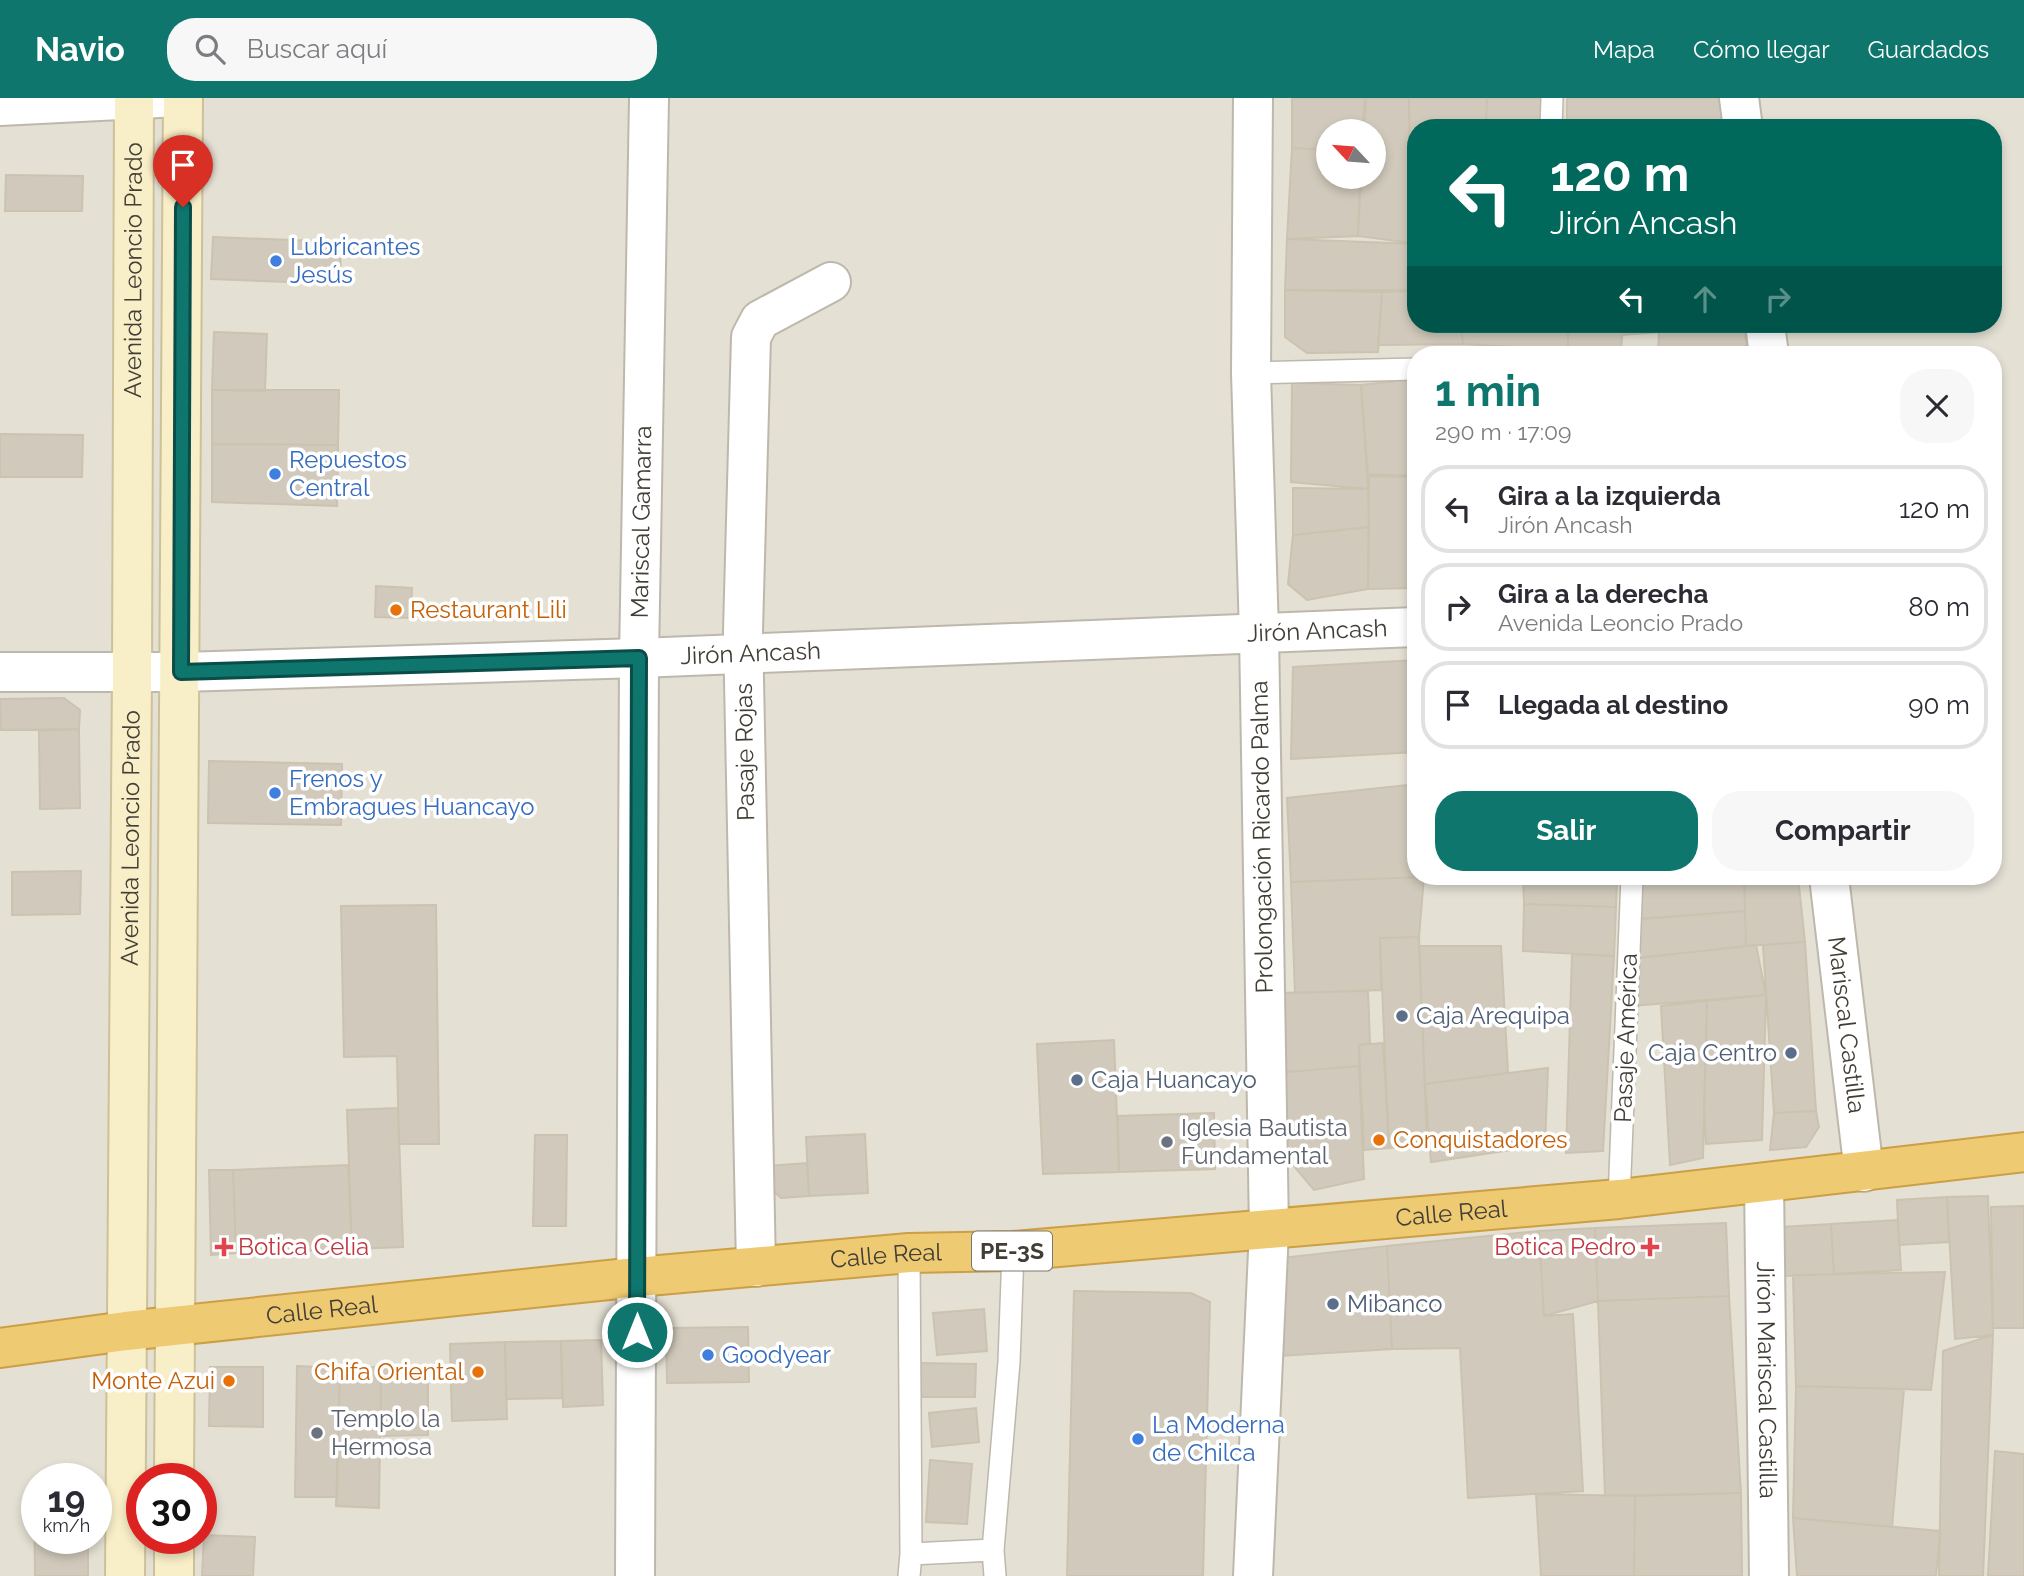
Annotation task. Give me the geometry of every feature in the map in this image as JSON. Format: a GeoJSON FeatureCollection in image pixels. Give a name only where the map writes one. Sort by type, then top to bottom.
{"type":"FeatureCollection","features":[{"type":"Feature","properties":{"kind":"highway","name":"Calle Real"},"geometry":{"type":"LineString","coordinates":[[0,1348],[126,1331],[175,1328],[637,1277],[909,1253],[1013,1251],[1619,1199],[2024,1152]]}},
{"type":"Feature","properties":{"kind":"street","name":"Avenida Leoncio Prado"},"geometry":{"type":"LineString","coordinates":[[174,1463],[183,98]]}},
{"type":"Feature","properties":{"kind":"street","name":"Mariscal Gamarra"},"geometry":{"type":"LineString","coordinates":[[635,1576],[639,658],[649,98]]}},
{"type":"Feature","properties":{"kind":"street","name":"Prolongación Ricardo Palma"},"geometry":{"type":"LineString","coordinates":[[1253,98],[1251,373],[1259,634],[1269,1230],[1253,1576]]}},
{"type":"Feature","properties":{"kind":"street"},"geometry":{"type":"LineString","coordinates":[[1739,98],[1742,119]]}},
{"type":"Feature","properties":{"kind":"street","name":"Avenida Leoncio Prado"},"geometry":{"type":"LineString","coordinates":[[125,1576],[132,673],[143,99]]}},
{"type":"Feature","properties":{"kind":"street"},"geometry":{"type":"LineString","coordinates":[[0,106],[143,99]]}},
{"type":"Feature","properties":{"kind":"street","name":"Pasaje Rojas"},"geometry":{"type":"LineString","coordinates":[[756,1267],[743,654],[751,337],[760,320],[831,282]]}},
{"type":"Feature","properties":{"kind":"street","name":"Jirón Ancash"},"geometry":{"type":"LineString","coordinates":[[0,672],[181,672],[639,658],[1407,627]]}},
{"type":"Feature","properties":{"kind":"street","name":"Mariscal Castilla"},"geometry":{"type":"LineString","coordinates":[[1830,885],[1864,1172]]}},
{"type":"Feature","properties":{"kind":"street","name":"Jirón Mariscal Castilla"},"geometry":{"type":"LineString","coordinates":[[1764,1184],[1769,1576]]}},
{"type":"Feature","properties":{"kind":"street"},"geometry":{"type":"LineString","coordinates":[[174,1554],[174,1576]]}},
{"type":"Feature","properties":{"kind":"lane"},"geometry":{"type":"LineString","coordinates":[[1551,119],[1552,98]]}},
{"type":"Feature","properties":{"kind":"lane"},"geometry":{"type":"LineString","coordinates":[[1251,373],[1407,369]]}},
{"type":"Feature","properties":{"kind":"lane","name":"Pasaje América"},"geometry":{"type":"LineString","coordinates":[[1619,1199],[1632,885]]}},
{"type":"Feature","properties":{"kind":"lane"},"geometry":{"type":"LineString","coordinates":[[995,1576],[993,1550],[1009,1362],[1013,1251]]}},
{"type":"Feature","properties":{"kind":"lane"},"geometry":{"type":"LineString","coordinates":[[909,1253],[909,1576]]}},
{"type":"Feature","properties":{"kind":"lane"},"geometry":{"type":"LineString","coordinates":[[911,1554],[993,1550]]}},
{"type":"Feature","properties":{"kind":"shaded area"},"geometry":{"type":"Polygon","coordinates":[[[0,98],[2024,98],[2024,1576],[0,1576],[0,98]]]}},
{"type":"Feature","properties":{"kind":"building"},"geometry":{"type":"Polygon","coordinates":[[[1292,98],[1365,98],[1363,119],[1316,119],[1316,149],[1292,148],[1292,98]]]}},
{"type":"Feature","properties":{"kind":"building"},"geometry":{"type":"Polygon","coordinates":[[[1366,98],[1409,98],[1407,242],[1358,236],[1360,189],[1386,189],[1386,119],[1365,119],[1366,98]]]}},
{"type":"Feature","properties":{"kind":"building"},"geometry":{"type":"Polygon","coordinates":[[[1409,98],[1487,98],[1486,119],[1409,119],[1409,98]]]}},
{"type":"Feature","properties":{"kind":"building"},"geometry":{"type":"Polygon","coordinates":[[[1487,98],[1544,98],[1543,119],[1486,119],[1487,98]]]}},
{"type":"Feature","properties":{"kind":"building"},"geometry":{"type":"Polygon","coordinates":[[[1567,98],[1721,98],[1722,119],[1567,119],[1567,98]]]}},
{"type":"Feature","properties":{"kind":"building"},"geometry":{"type":"Polygon","coordinates":[[[1292,148],[1316,149],[1316,189],[1360,189],[1358,236],[1287,239],[1292,148]]]}},
{"type":"Feature","properties":{"kind":"building"},"geometry":{"type":"Polygon","coordinates":[[[6,175],[83,176],[82,211],[5,211],[6,175]]]}},
{"type":"Feature","properties":{"kind":"building","name":"Lubricantes Jesús"},"geometry":{"type":"Polygon","coordinates":[[[213,237],[341,242],[340,284],[211,279],[213,237]]]}},
{"type":"Feature","properties":{"kind":"building"},"geometry":{"type":"Polygon","coordinates":[[[1287,239],[1407,244],[1407,290],[1285,290],[1287,239]]]}},
{"type":"Feature","properties":{"kind":"building"},"geometry":{"type":"Polygon","coordinates":[[[1285,290],[1382,292],[1378,352],[1307,353],[1285,337],[1285,290]]]}},
{"type":"Feature","properties":{"kind":"building"},"geometry":{"type":"Polygon","coordinates":[[[1407,291],[1407,333],[1461,333],[1463,344],[1378,345],[1382,292],[1407,291]]]}},
{"type":"Feature","properties":{"kind":"building"},"geometry":{"type":"Polygon","coordinates":[[[214,332],[267,334],[265,391],[212,390],[214,332]]]}},
{"type":"Feature","properties":{"kind":"building"},"geometry":{"type":"Polygon","coordinates":[[[1462,333],[1568,333],[1568,346],[1463,344],[1462,333]]]}},
{"type":"Feature","properties":{"kind":"building"},"geometry":{"type":"Polygon","coordinates":[[[1568,333],[1622,333],[1621,346],[1568,346],[1568,333]]]}},
{"type":"Feature","properties":{"kind":"building"},"geometry":{"type":"Polygon","coordinates":[[[1659,333],[1744,333],[1747,346],[1658,346],[1659,333]]]}},
{"type":"Feature","properties":{"kind":"building"},"geometry":{"type":"Polygon","coordinates":[[[1407,380],[1407,476],[1368,474],[1361,385],[1407,380]]]}},
{"type":"Feature","properties":{"kind":"building"},"geometry":{"type":"Polygon","coordinates":[[[1292,383],[1361,385],[1368,489],[1291,482],[1292,383]]]}},
{"type":"Feature","properties":{"kind":"building"},"geometry":{"type":"Polygon","coordinates":[[[212,390],[339,390],[338,445],[212,444],[212,390]]]}},
{"type":"Feature","properties":{"kind":"building"},"geometry":{"type":"Polygon","coordinates":[[[0,434],[83,435],[82,477],[0,477],[0,434]]]}},
{"type":"Feature","properties":{"kind":"building","name":"Repuestos Central"},"geometry":{"type":"Polygon","coordinates":[[[212,444],[338,445],[337,506],[212,502],[212,444]]]}},
{"type":"Feature","properties":{"kind":"building"},"geometry":{"type":"Polygon","coordinates":[[[1369,476],[1407,477],[1407,588],[1368,589],[1369,476]]]}},
{"type":"Feature","properties":{"kind":"building"},"geometry":{"type":"Polygon","coordinates":[[[1293,488],[1368,489],[1369,527],[1293,535],[1293,488]]]}},
{"type":"Feature","properties":{"kind":"building"},"geometry":{"type":"Polygon","coordinates":[[[1369,527],[1368,589],[1307,600],[1288,584],[1293,535],[1369,527]]]}},
{"type":"Feature","properties":{"kind":"building"},"geometry":{"type":"Polygon","coordinates":[[[376,586],[412,588],[411,618],[375,617],[376,586]]]}},
{"type":"Feature","properties":{"kind":"building"},"geometry":{"type":"Polygon","coordinates":[[[1407,661],[1407,753],[1291,759],[1293,667],[1407,661]]]}},
{"type":"Feature","properties":{"kind":"building"},"geometry":{"type":"Polygon","coordinates":[[[64,698],[80,710],[79,729],[1,730],[0,699],[64,698]]]}},
{"type":"Feature","properties":{"kind":"building"},"geometry":{"type":"Polygon","coordinates":[[[79,729],[80,808],[40,809],[39,731],[79,729]]]}},
{"type":"Feature","properties":{"kind":"building","name":"Frenos y Embragues Huancayo"},"geometry":{"type":"Polygon","coordinates":[[[209,761],[342,764],[341,825],[208,823],[209,761]]]}},
{"type":"Feature","properties":{"kind":"building"},"geometry":{"type":"Polygon","coordinates":[[[1407,785],[1407,878],[1291,882],[1287,798],[1407,785]]]}},
{"type":"Feature","properties":{"kind":"building"},"geometry":{"type":"Polygon","coordinates":[[[81,871],[80,914],[12,915],[12,872],[81,871]]]}},
{"type":"Feature","properties":{"kind":"building"},"geometry":{"type":"Polygon","coordinates":[[[1407,878],[1407,885],[1423,885],[1419,937],[1380,938],[1381,990],[1295,993],[1291,882],[1407,878]]]}},
{"type":"Feature","properties":{"kind":"building"},"geometry":{"type":"Polygon","coordinates":[[[1523,885],[1617,885],[1616,907],[1524,904],[1523,885]]]}},
{"type":"Feature","properties":{"kind":"building"},"geometry":{"type":"Polygon","coordinates":[[[1633,885],[1744,885],[1745,911],[1636,919],[1633,885]]]}},
{"type":"Feature","properties":{"kind":"building"},"geometry":{"type":"Polygon","coordinates":[[[1744,885],[1799,885],[1805,942],[1746,946],[1744,885]]]}},
{"type":"Feature","properties":{"kind":"building"},"geometry":{"type":"Polygon","coordinates":[[[1524,904],[1616,907],[1614,956],[1523,951],[1524,904]]]}},
{"type":"Feature","properties":{"kind":"building"},"geometry":{"type":"Polygon","coordinates":[[[436,905],[439,1144],[399,1144],[397,1056],[344,1057],[341,906],[436,905]]]}},
{"type":"Feature","properties":{"kind":"building"},"geometry":{"type":"Polygon","coordinates":[[[1745,911],[1746,946],[1629,959],[1631,920],[1745,911]]]}},
{"type":"Feature","properties":{"kind":"building","name":"Caja Arequipa"},"geometry":{"type":"Polygon","coordinates":[[[1419,937],[1427,1146],[1389,1148],[1380,938],[1419,937]]]}},
{"type":"Feature","properties":{"kind":"building","name":"Caja Centro"},"geometry":{"type":"Polygon","coordinates":[[[1805,942],[1816,1111],[1774,1113],[1763,945],[1805,942]]]}},
{"type":"Feature","properties":{"kind":"building"},"geometry":{"type":"Polygon","coordinates":[[[1756,945],[1766,995],[1632,1006],[1629,959],[1756,945]]]}},
{"type":"Feature","properties":{"kind":"building"},"geometry":{"type":"Polygon","coordinates":[[[1419,946],[1501,946],[1508,1073],[1425,1084],[1419,946]]]}},
{"type":"Feature","properties":{"kind":"building"},"geometry":{"type":"Polygon","coordinates":[[[1572,954],[1614,956],[1603,1151],[1566,1153],[1572,954]]]}},
{"type":"Feature","properties":{"kind":"building"},"geometry":{"type":"Polygon","coordinates":[[[1368,991],[1370,1043],[1359,1045],[1359,1066],[1275,1073],[1276,993],[1368,991]]]}},
{"type":"Feature","properties":{"kind":"building"},"geometry":{"type":"Polygon","coordinates":[[[1766,995],[1762,1140],[1706,1144],[1704,1107],[1707,1001],[1766,995]]]}},
{"type":"Feature","properties":{"kind":"building"},"geometry":{"type":"Polygon","coordinates":[[[1707,1001],[1703,1158],[1670,1165],[1661,1006],[1707,1001]]]}},
{"type":"Feature","properties":{"kind":"building","name":"Caja Huancayo"},"geometry":{"type":"Polygon","coordinates":[[[1114,1040],[1119,1172],[1043,1174],[1037,1044],[1114,1040]]]}},
{"type":"Feature","properties":{"kind":"building"},"geometry":{"type":"Polygon","coordinates":[[[1383,1043],[1389,1148],[1364,1150],[1359,1045],[1383,1043]]]}},
{"type":"Feature","properties":{"kind":"building"},"geometry":{"type":"Polygon","coordinates":[[[1359,1066],[1364,1179],[1314,1190],[1282,1152],[1275,1073],[1359,1066]]]}},
{"type":"Feature","properties":{"kind":"building"},"geometry":{"type":"Polygon","coordinates":[[[1548,1068],[1545,1145],[1431,1162],[1425,1084],[1548,1068]]]}},
{"type":"Feature","properties":{"kind":"building"},"geometry":{"type":"Polygon","coordinates":[[[398,1108],[403,1247],[352,1249],[347,1110],[398,1108]]]}},
{"type":"Feature","properties":{"kind":"building"},"geometry":{"type":"Polygon","coordinates":[[[1816,1111],[1819,1127],[1806,1147],[1770,1150],[1774,1113],[1816,1111]]]}},
{"type":"Feature","properties":{"kind":"building","name":"Iglesia Bautista Fundamental"},"geometry":{"type":"Polygon","coordinates":[[[1214,1113],[1215,1169],[1119,1172],[1118,1116],[1214,1113]]]}},
{"type":"Feature","properties":{"kind":"building"},"geometry":{"type":"Polygon","coordinates":[[[865,1134],[868,1193],[809,1196],[806,1137],[865,1134]]]}},
{"type":"Feature","properties":{"kind":"building"},"geometry":{"type":"Polygon","coordinates":[[[535,1135],[567,1135],[566,1226],[533,1226],[535,1135]]]}},
{"type":"Feature","properties":{"kind":"building"},"geometry":{"type":"Polygon","coordinates":[[[807,1163],[809,1196],[781,1198],[769,1187],[767,1166],[807,1163]]]}},
{"type":"Feature","properties":{"kind":"building"},"geometry":{"type":"Polygon","coordinates":[[[348,1165],[352,1249],[236,1253],[233,1170],[348,1165]]]}},
{"type":"Feature","properties":{"kind":"building"},"geometry":{"type":"Polygon","coordinates":[[[209,1170],[233,1170],[236,1253],[211,1255],[209,1170]]]}},
{"type":"Feature","properties":{"kind":"building"},"geometry":{"type":"Polygon","coordinates":[[[1988,1196],[1993,1335],[1955,1339],[1947,1197],[1988,1196]]]}},
{"type":"Feature","properties":{"kind":"building"},"geometry":{"type":"Polygon","coordinates":[[[1947,1197],[1949,1242],[1899,1245],[1897,1200],[1947,1197]]]}},
{"type":"Feature","properties":{"kind":"building"},"geometry":{"type":"Polygon","coordinates":[[[2024,1206],[2024,1328],[1993,1328],[1991,1207],[2024,1206]]]}},
{"type":"Feature","properties":{"kind":"building"},"geometry":{"type":"Polygon","coordinates":[[[1898,1220],[1901,1270],[1834,1274],[1831,1224],[1898,1220]]]}},
{"type":"Feature","properties":{"kind":"building"},"geometry":{"type":"Polygon","coordinates":[[[1726,1223],[1729,1296],[1598,1301],[1595,1228],[1726,1223]]]}},
{"type":"Feature","properties":{"kind":"building"},"geometry":{"type":"Polygon","coordinates":[[[1831,1224],[1834,1274],[1783,1276],[1781,1227],[1831,1224]]]}},
{"type":"Feature","properties":{"kind":"building"},"geometry":{"type":"Polygon","coordinates":[[[1595,1228],[1598,1301],[1544,1316],[1539,1231],[1595,1228]]]}},
{"type":"Feature","properties":{"kind":"building"},"geometry":{"type":"Polygon","coordinates":[[[1539,1231],[1544,1316],[1573,1314],[1583,1491],[1468,1498],[1460,1348],[1392,1349],[1387,1246],[1539,1231]]]}},
{"type":"Feature","properties":{"kind":"building","name":"Mibanco"},"geometry":{"type":"Polygon","coordinates":[[[1387,1246],[1392,1349],[1279,1356],[1274,1259],[1387,1246]]]}},
{"type":"Feature","properties":{"kind":"building"},"geometry":{"type":"Polygon","coordinates":[[[1945,1272],[1931,1390],[1796,1386],[1793,1275],[1945,1272]]]}},
{"type":"Feature","properties":{"kind":"building","name":"La Moderna de Chilca"},"geometry":{"type":"Polygon","coordinates":[[[1074,1291],[1191,1293],[1210,1302],[1203,1576],[1067,1576],[1074,1291]]]}},
{"type":"Feature","properties":{"kind":"building"},"geometry":{"type":"Polygon","coordinates":[[[1729,1296],[1741,1493],[1605,1496],[1598,1301],[1729,1296]]]}},
{"type":"Feature","properties":{"kind":"building"},"geometry":{"type":"Polygon","coordinates":[[[984,1309],[987,1351],[937,1355],[933,1313],[984,1309]]]}},
{"type":"Feature","properties":{"kind":"building","name":"Goodyear"},"geometry":{"type":"Polygon","coordinates":[[[748,1327],[749,1382],[667,1383],[666,1328],[748,1327]]]}},
{"type":"Feature","properties":{"kind":"building"},"geometry":{"type":"Polygon","coordinates":[[[1993,1335],[1983,1576],[1939,1576],[1943,1351],[1993,1335]]]}},
{"type":"Feature","properties":{"kind":"building"},"geometry":{"type":"Polygon","coordinates":[[[601,1340],[603,1405],[563,1407],[561,1341],[601,1340]]]}},
{"type":"Feature","properties":{"kind":"building"},"geometry":{"type":"Polygon","coordinates":[[[561,1341],[562,1398],[506,1399],[505,1342],[561,1341]]]}},
{"type":"Feature","properties":{"kind":"building","name":"Chifa Oriental"},"geometry":{"type":"Polygon","coordinates":[[[505,1342],[507,1419],[452,1421],[450,1344],[505,1342]]]}},
{"type":"Feature","properties":{"kind":"building"},"geometry":{"type":"Polygon","coordinates":[[[920,1363],[976,1364],[975,1397],[919,1397],[920,1363]]]}},
{"type":"Feature","properties":{"kind":"building","name":"Templo la Hermosa"},"geometry":{"type":"Polygon","coordinates":[[[297,1366],[340,1368],[337,1497],[295,1497],[297,1366]]]}},
{"type":"Feature","properties":{"kind":"building"},"geometry":{"type":"Polygon","coordinates":[[[428,1366],[428,1435],[381,1436],[381,1367],[428,1366]]]}},
{"type":"Feature","properties":{"kind":"building"},"geometry":{"type":"Polygon","coordinates":[[[210,1367],[263,1367],[263,1427],[209,1426],[210,1367]]]}},
{"type":"Feature","properties":{"kind":"building"},"geometry":{"type":"Polygon","coordinates":[[[381,1367],[379,1508],[336,1506],[340,1368],[381,1367]]]}},
{"type":"Feature","properties":{"kind":"building"},"geometry":{"type":"Polygon","coordinates":[[[1796,1386],[1904,1389],[1892,1527],[1793,1518],[1796,1386]]]}},
{"type":"Feature","properties":{"kind":"building"},"geometry":{"type":"Polygon","coordinates":[[[976,1408],[979,1442],[932,1447],[929,1413],[976,1408]]]}},
{"type":"Feature","properties":{"kind":"building"},"geometry":{"type":"Polygon","coordinates":[[[1995,1451],[2024,1454],[2024,1576],[1988,1576],[1995,1451]]]}},
{"type":"Feature","properties":{"kind":"building"},"geometry":{"type":"Polygon","coordinates":[[[930,1460],[972,1464],[967,1524],[926,1522],[930,1460]]]}},
{"type":"Feature","properties":{"kind":"building"},"geometry":{"type":"Polygon","coordinates":[[[1741,1493],[1742,1576],[1634,1576],[1635,1496],[1741,1493]]]}},
{"type":"Feature","properties":{"kind":"building"},"geometry":{"type":"Polygon","coordinates":[[[1536,1494],[1635,1496],[1634,1576],[1541,1576],[1536,1494]]]}},
{"type":"Feature","properties":{"kind":"building"},"geometry":{"type":"Polygon","coordinates":[[[1793,1518],[1940,1531],[1936,1576],[1797,1576],[1793,1518]]]}},
{"type":"Feature","properties":{"kind":"building"},"geometry":{"type":"Polygon","coordinates":[[[217,1536],[255,1537],[253,1576],[202,1576],[203,1554],[217,1554],[217,1536]]]}},
{"type":"Feature","properties":{"kind":"building"},"geometry":{"type":"Polygon","coordinates":[[[35,1554],[88,1554],[88,1576],[35,1576],[35,1554]]]}},
{"type":"Feature","properties":{"kind":"place","name":"Lubricantes Jesús"},"geometry":{"type":"Point","coordinates":[276,261]}},
{"type":"Feature","properties":{"kind":"place","name":"Repuestos Central"},"geometry":{"type":"Point","coordinates":[275,474]}},
{"type":"Feature","properties":{"kind":"place","name":"Restaurant Lili"},"geometry":{"type":"Point","coordinates":[396,610]}},
{"type":"Feature","properties":{"kind":"place","name":"Frenos y Embragues Huancayo"},"geometry":{"type":"Point","coordinates":[275,793]}},
{"type":"Feature","properties":{"kind":"place","name":"Caja Arequipa"},"geometry":{"type":"Point","coordinates":[1402,1016]}},
{"type":"Feature","properties":{"kind":"place","name":"Caja Centro"},"geometry":{"type":"Point","coordinates":[1791,1053]}},
{"type":"Feature","properties":{"kind":"place","name":"Caja Huancayo"},"geometry":{"type":"Point","coordinates":[1077,1080]}},
{"type":"Feature","properties":{"kind":"place","name":"Conquistadores"},"geometry":{"type":"Point","coordinates":[1379,1140]}},
{"type":"Feature","properties":{"kind":"place","name":"Iglesia Bautista Fundamental"},"geometry":{"type":"Point","coordinates":[1167,1142]}},
{"type":"Feature","properties":{"kind":"place","name":"Botica Celia"},"geometry":{"type":"Point","coordinates":[224,1247]}},
{"type":"Feature","properties":{"kind":"place","name":"Botica Pedro"},"geometry":{"type":"Point","coordinates":[1650,1247]}},
{"type":"Feature","properties":{"kind":"place","name":"Mibanco"},"geometry":{"type":"Point","coordinates":[1333,1304]}},
{"type":"Feature","properties":{"kind":"place","name":"Goodyear"},"geometry":{"type":"Point","coordinates":[708,1355]}},
{"type":"Feature","properties":{"kind":"place","name":"Chifa Oriental"},"geometry":{"type":"Point","coordinates":[478,1372]}},
{"type":"Feature","properties":{"kind":"place","name":"Monte Azui"},"geometry":{"type":"Point","coordinates":[229,1381]}},
{"type":"Feature","properties":{"kind":"place","name":"Templo la Hermosa"},"geometry":{"type":"Point","coordinates":[317,1433]}},
{"type":"Feature","properties":{"kind":"place","name":"La Moderna de Chilca"},"geometry":{"type":"Point","coordinates":[1138,1439]}},
{"type":"Feature","properties":{"kind":"route"},"geometry":{"type":"LineString","coordinates":[[183,207],[181,672],[639,658],[637,1332]]}}]}
